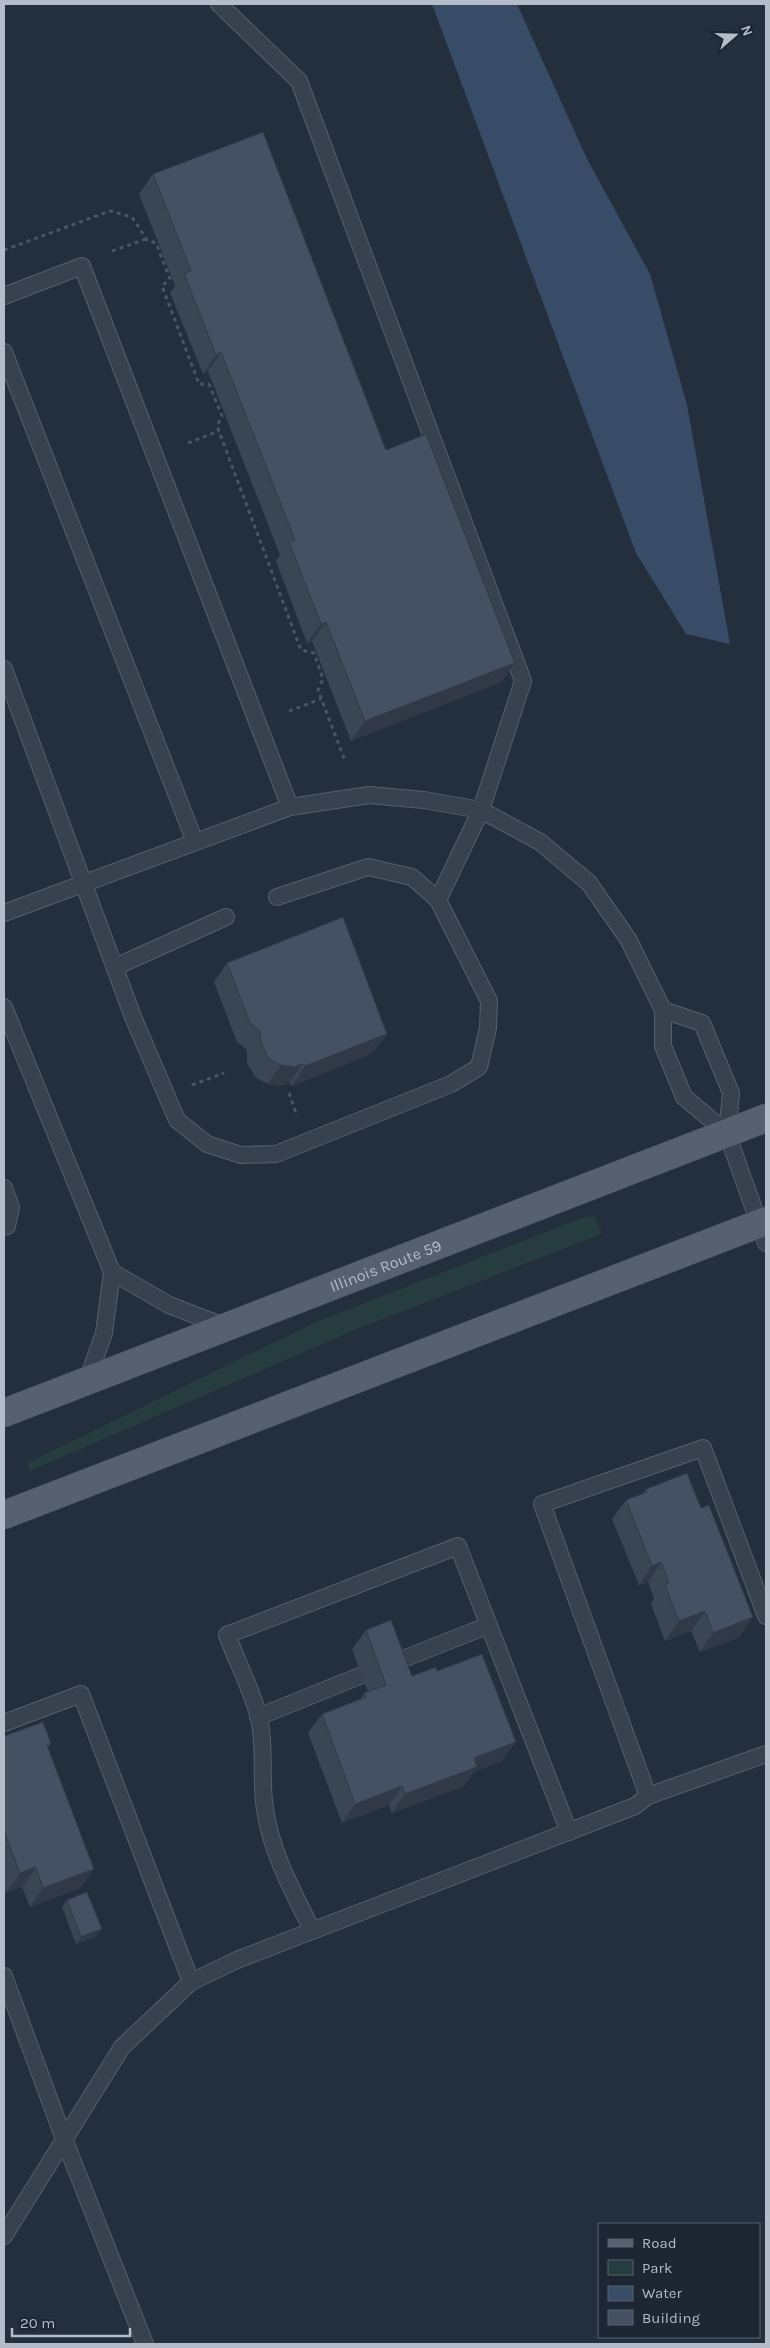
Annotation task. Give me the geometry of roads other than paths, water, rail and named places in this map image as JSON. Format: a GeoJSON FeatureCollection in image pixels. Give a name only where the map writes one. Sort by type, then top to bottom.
{"type":"FeatureCollection","features":[{"type":"Feature","properties":{"kind":"main road","name":"Illinois Route 59"},"geometry":{"type":"LineString","coordinates":[[4,1413],[766,1118]]}},
{"type":"Feature","properties":{"kind":"main road"},"geometry":{"type":"LineString","coordinates":[[4,1515],[764,1229]]}},
{"type":"Feature","properties":{"kind":"lane"},"geometry":{"type":"LineString","coordinates":[[219,4],[299,81],[523,681],[480,810],[438,900]]}},
{"type":"Feature","properties":{"kind":"lane"},"geometry":{"type":"LineString","coordinates":[[4,296],[82,266],[290,807]]}},
{"type":"Feature","properties":{"kind":"lane"},"geometry":{"type":"LineString","coordinates":[[4,352],[195,842]]}},
{"type":"Feature","properties":{"kind":"lane"},"geometry":{"type":"LineString","coordinates":[[4,669],[115,967],[158,1078],[177,1120],[207,1144],[241,1155],[276,1154],[451,1084],[478,1067],[488,1028],[489,1001],[438,900],[412,877],[368,867],[277,897]]}},
{"type":"Feature","properties":{"kind":"lane"},"geometry":{"type":"LineString","coordinates":[[4,913],[290,807],[369,795],[424,800],[480,810],[540,842],[588,883],[628,939],[663,1010],[663,1046],[684,1096],[728,1133]]}},
{"type":"Feature","properties":{"kind":"lane"},"geometry":{"type":"LineString","coordinates":[[115,967],[226,917]]}},
{"type":"Feature","properties":{"kind":"lane"},"geometry":{"type":"LineString","coordinates":[[4,1007],[112,1272],[104,1333],[87,1381]]}},
{"type":"Feature","properties":{"kind":"lane"},"geometry":{"type":"LineString","coordinates":[[663,1010],[702,1023],[731,1093],[728,1133],[764,1229]]}},
{"type":"Feature","properties":{"kind":"lane"},"geometry":{"type":"LineString","coordinates":[[4,1188],[11,1207],[7,1226],[4,1227]]}},
{"type":"Feature","properties":{"kind":"lane"},"geometry":{"type":"LineString","coordinates":[[112,1272],[169,1305],[226,1327]]}},
{"type":"Feature","properties":{"kind":"lane"},"geometry":{"type":"LineString","coordinates":[[648,1796],[542,1504],[704,1448],[766,1616]]}},
{"type":"Feature","properties":{"kind":"lane"},"geometry":{"type":"LineString","coordinates":[[312,1930],[275,1850],[265,1808],[264,1752],[258,1717],[227,1635],[458,1546],[569,1832]]}},
{"type":"Feature","properties":{"kind":"lane"},"geometry":{"type":"LineString","coordinates":[[388,1665],[490,1625]]}},
{"type":"Feature","properties":{"kind":"lane"},"geometry":{"type":"LineString","coordinates":[[258,1717],[362,1675]]}},
{"type":"Feature","properties":{"kind":"lane"},"geometry":{"type":"LineString","coordinates":[[4,1723],[81,1694],[191,1982]]}},
{"type":"Feature","properties":{"kind":"lane"},"geometry":{"type":"LineString","coordinates":[[4,2236],[122,2047],[191,1982],[237,1960],[312,1930],[635,1806],[648,1796],[766,1754]]}},
{"type":"Feature","properties":{"kind":"lane"},"geometry":{"type":"LineString","coordinates":[[4,1976],[64,2139],[145,2344]]}},
{"type":"Feature","properties":{"kind":"water"},"geometry":{"type":"Polygon","coordinates":[[[432,4],[517,4],[587,159],[650,274],[687,405],[730,644],[686,634],[636,553],[432,4]]]}}]}
